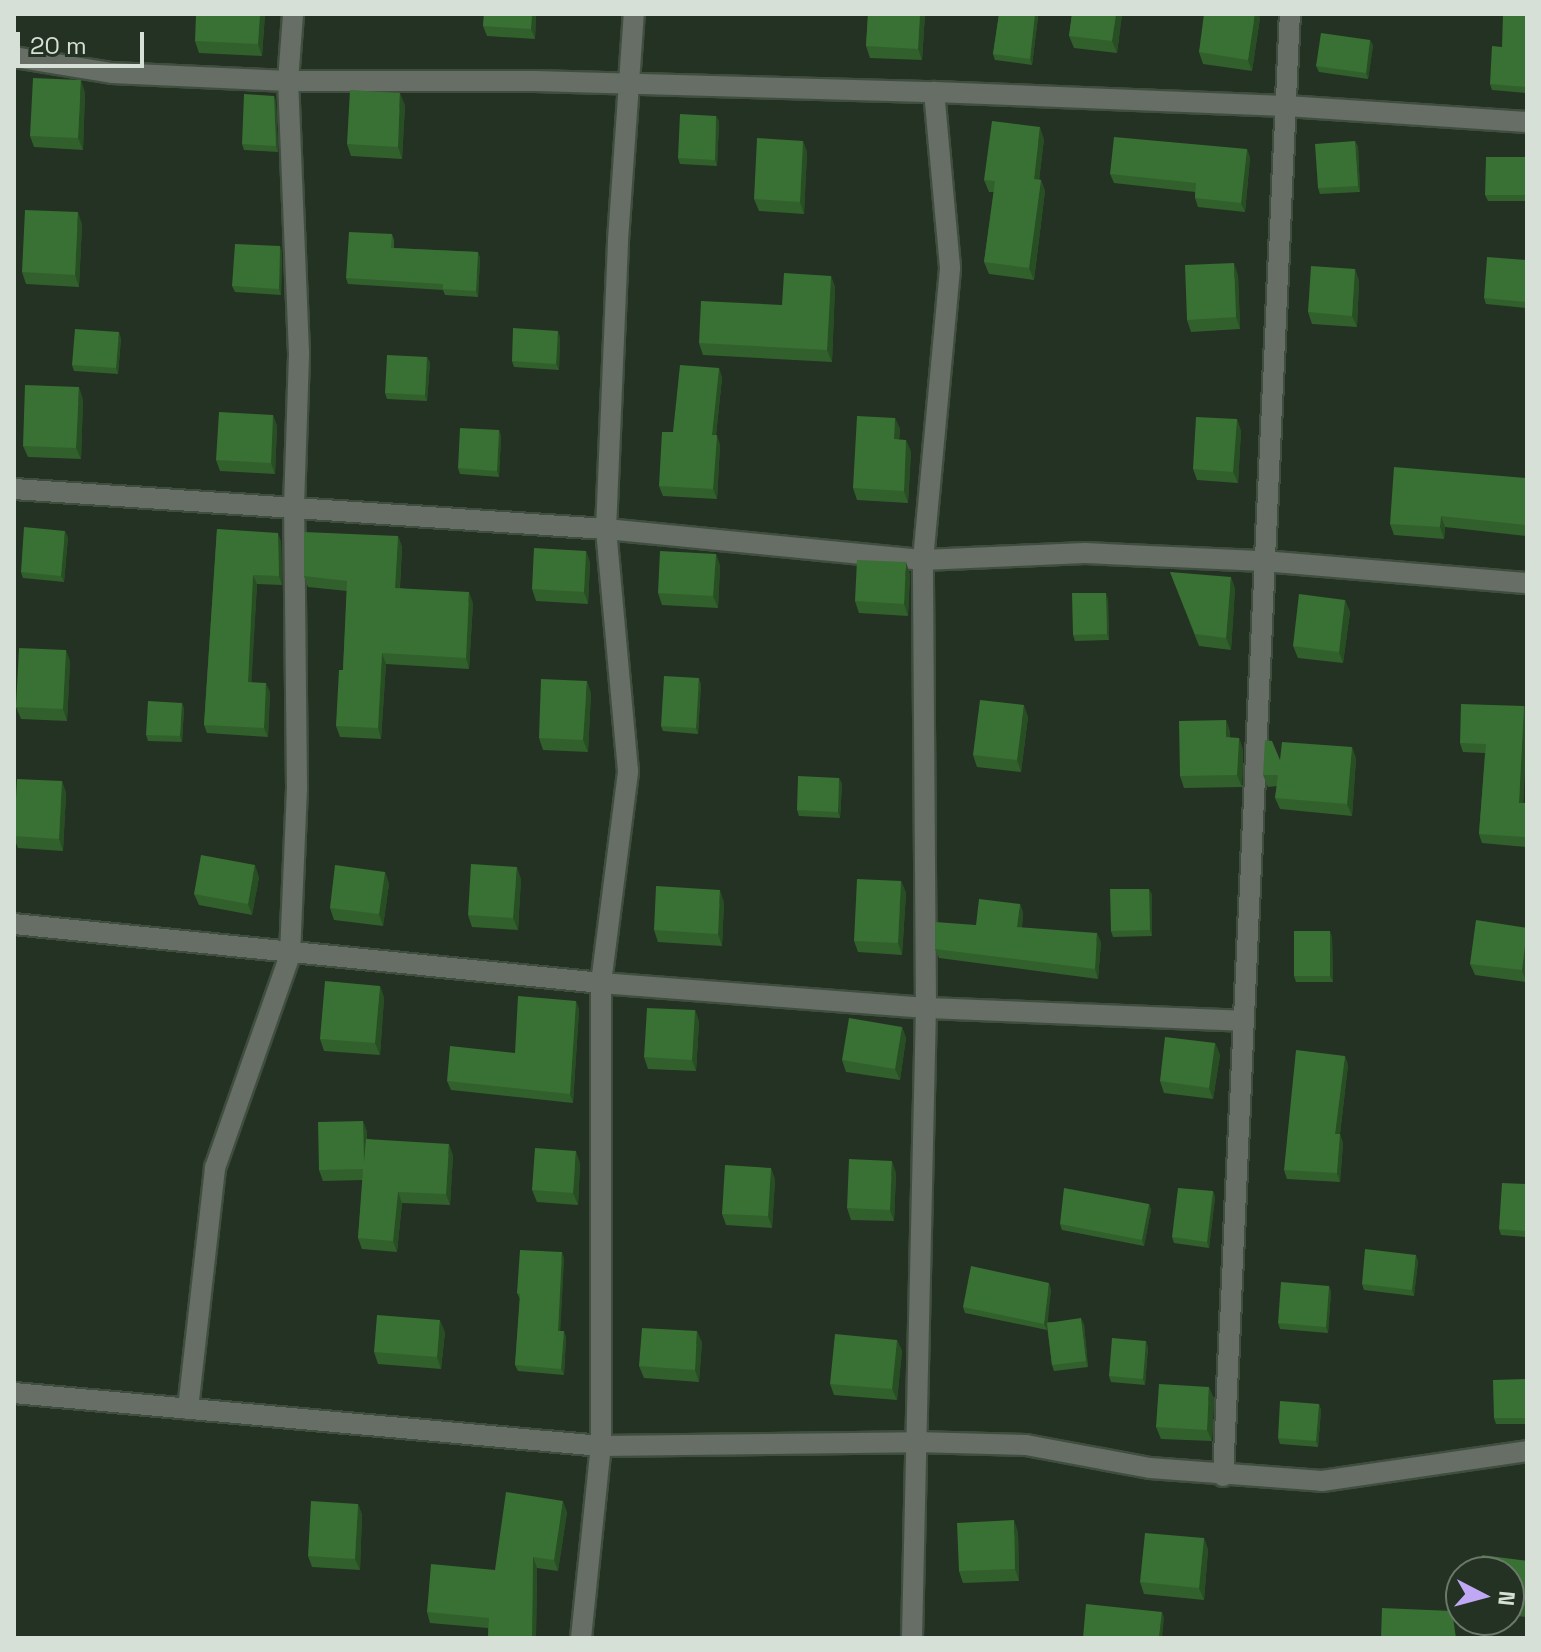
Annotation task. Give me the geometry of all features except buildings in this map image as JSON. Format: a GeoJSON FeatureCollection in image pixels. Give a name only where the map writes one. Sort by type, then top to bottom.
{"type":"FeatureCollection","features":[{"type":"Feature","properties":{"kind":"street"},"geometry":{"type":"LineString","coordinates":[[188,1409],[215,1168],[290,955],[297,787],[294,506],[299,353],[288,81],[293,14]]}},
{"type":"Feature","properties":{"kind":"street"},"geometry":{"type":"LineString","coordinates":[[581,1638],[601,1446],[601,983],[628,771],[606,529],[618,240],[634,14]]}},
{"type":"Feature","properties":{"kind":"street"},"geometry":{"type":"LineString","coordinates":[[1223,1476],[1290,14]]}},
{"type":"Feature","properties":{"kind":"street"},"geometry":{"type":"LineString","coordinates":[[14,57],[112,73],[288,81],[630,84],[934,92],[1285,106],[1527,122]]}},
{"type":"Feature","properties":{"kind":"street"},"geometry":{"type":"LineString","coordinates":[[912,1638],[926,1008],[923,560],[950,267],[934,92]]}},
{"type":"Feature","properties":{"kind":"street"},"geometry":{"type":"LineString","coordinates":[[14,489],[606,529],[923,560],[1085,553],[1264,561],[1527,583]]}},
{"type":"Feature","properties":{"kind":"street"},"geometry":{"type":"LineString","coordinates":[[14,924],[290,955],[601,983],[926,1008],[1244,1021]]}},
{"type":"Feature","properties":{"kind":"street"},"geometry":{"type":"LineString","coordinates":[[14,1393],[601,1446],[916,1442],[1026,1445],[1150,1468],[1223,1476],[1322,1481],[1527,1451]]}}]}
